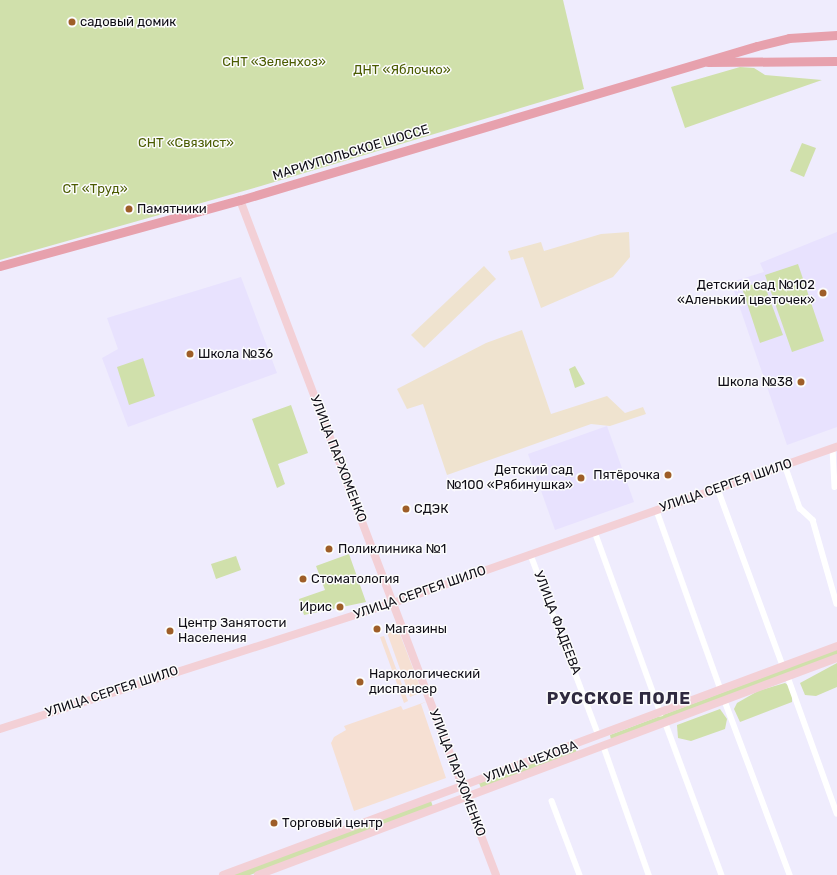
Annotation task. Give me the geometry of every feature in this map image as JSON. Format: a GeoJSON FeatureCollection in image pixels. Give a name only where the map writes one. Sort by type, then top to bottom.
{"type":"FeatureCollection","features":[{"type":"Feature","properties":{"kind":"main road","name":"МАРИУПОЛЬСКОЕ ШОССЕ"},"geometry":{"type":"LineString","coordinates":[[0,266],[240,200],[789,38],[837,35]]}},
{"type":"Feature","properties":{"kind":"main road","name":"МАРИУПОЛЬСКОЕ ШОССЕ"},"geometry":{"type":"LineString","coordinates":[[708,62],[837,61]]}},
{"type":"Feature","properties":{"kind":"street","name":"УЛИЦА ПАРХОМЕНКО"},"geometry":{"type":"LineString","coordinates":[[240,200],[496,875]]}},
{"type":"Feature","properties":{"kind":"street","name":"УЛИЦА СЕРГЕЯ ШИЛО"},"geometry":{"type":"LineString","coordinates":[[0,729],[393,603],[835,448]]}},
{"type":"Feature","properties":{"kind":"street"},"geometry":{"type":"LineString","coordinates":[[835,448],[835,487]]}},
{"type":"Feature","properties":{"kind":"street"},"geometry":{"type":"LineString","coordinates":[[785,466],[800,508],[813,520],[837,604]]}},
{"type":"Feature","properties":{"kind":"street"},"geometry":{"type":"LineString","coordinates":[[718,489],[783,666]]}},
{"type":"Feature","properties":{"kind":"street"},"geometry":{"type":"LineString","coordinates":[[657,510],[721,690]]}},
{"type":"Feature","properties":{"kind":"street"},"geometry":{"type":"LineString","coordinates":[[595,532],[661,713]]}},
{"type":"Feature","properties":{"kind":"street","name":"УЛИЦА ФАДЕЕВА"},"geometry":{"type":"LineString","coordinates":[[531,555],[599,736]]}},
{"type":"Feature","properties":{"kind":"street","name":"УЛИЦА ЧЕХОВА"},"geometry":{"type":"LineString","coordinates":[[223,875],[463,787],[837,646]]}},
{"type":"Feature","properties":{"kind":"street","name":"УЛИЦА ЧЕХОВА"},"geometry":{"type":"LineString","coordinates":[[258,875],[666,724],[837,658]]}},
{"type":"Feature","properties":{"kind":"street"},"geometry":{"type":"LineString","coordinates":[[788,677],[837,813]]}},
{"type":"Feature","properties":{"kind":"street"},"geometry":{"type":"LineString","coordinates":[[725,701],[790,875]]}},
{"type":"Feature","properties":{"kind":"street"},"geometry":{"type":"LineString","coordinates":[[666,724],[722,875]]}},
{"type":"Feature","properties":{"kind":"street"},"geometry":{"type":"LineString","coordinates":[[599,736],[649,875]]}},
{"type":"Feature","properties":{"kind":"street"},"geometry":{"type":"LineString","coordinates":[[552,801],[580,875]]}},
{"type":"Feature","properties":{"kind":"shaded area"},"geometry":{"type":"Polygon","coordinates":[[[629,232],[630,257],[613,277],[541,308],[523,257],[511,260],[508,251],[541,242],[544,251],[601,234],[629,232]]]}},
{"type":"Feature","properties":{"kind":"shaded area","name":"Школа №38"},"geometry":{"type":"Polygon","coordinates":[[[837,232],[837,427],[787,445],[731,282],[764,272],[760,263],[837,232]]]}},
{"type":"Feature","properties":{"kind":"shaded area"},"geometry":{"type":"Polygon","coordinates":[[[484,266],[496,279],[424,348],[411,335],[484,266]]]}},
{"type":"Feature","properties":{"kind":"shaded area","name":"Школа №36"},"geometry":{"type":"Polygon","coordinates":[[[241,277],[277,373],[128,427],[102,358],[118,349],[107,318],[241,277]]]}},
{"type":"Feature","properties":{"kind":"shaded area"},"geometry":{"type":"Polygon","coordinates":[[[522,330],[551,414],[607,396],[625,413],[643,407],[646,414],[610,426],[591,424],[447,475],[423,404],[407,409],[397,389],[486,343],[522,330]]]}},
{"type":"Feature","properties":{"kind":"shaded area","name":"Детский сад №100 «Рябинушка»"},"geometry":{"type":"Polygon","coordinates":[[[607,426],[634,502],[555,530],[528,454],[607,426]]]}},
{"type":"Feature","properties":{"kind":"shaded area"},"geometry":{"type":"Polygon","coordinates":[[[396,624],[422,692],[410,697],[385,627],[396,624]]]}},
{"type":"Feature","properties":{"kind":"shaded area"},"geometry":{"type":"Polygon","coordinates":[[[384,636],[408,701],[404,703],[380,637],[384,636]]]}},
{"type":"Feature","properties":{"kind":"shaded area"},"geometry":{"type":"Polygon","coordinates":[[[428,701],[421,704],[446,778],[354,811],[331,743],[334,737],[346,730],[344,726],[401,706],[403,710],[428,701]]]}},
{"type":"Feature","properties":{"kind":"green space"},"geometry":{"type":"Polygon","coordinates":[[[0,0],[563,0],[584,89],[261,186],[0,260],[0,0]]]}},
{"type":"Feature","properties":{"kind":"green space"},"geometry":{"type":"Polygon","coordinates":[[[740,67],[754,68],[765,75],[822,80],[685,128],[671,87],[740,67]]]}},
{"type":"Feature","properties":{"kind":"green space"},"geometry":{"type":"Polygon","coordinates":[[[802,143],[816,148],[804,177],[790,171],[802,143]]]}},
{"type":"Feature","properties":{"kind":"green space"},"geometry":{"type":"Polygon","coordinates":[[[798,264],[824,341],[792,352],[765,275],[798,264]]]}},
{"type":"Feature","properties":{"kind":"green space"},"geometry":{"type":"Polygon","coordinates":[[[763,281],[783,335],[760,343],[742,288],[763,281]]]}},
{"type":"Feature","properties":{"kind":"green space"},"geometry":{"type":"Polygon","coordinates":[[[143,358],[155,396],[129,405],[117,367],[143,358]]]}},
{"type":"Feature","properties":{"kind":"green space"},"geometry":{"type":"Polygon","coordinates":[[[575,366],[585,384],[575,388],[569,369],[575,366]]]}},
{"type":"Feature","properties":{"kind":"green space"},"geometry":{"type":"Polygon","coordinates":[[[291,405],[308,453],[278,464],[285,484],[277,488],[252,419],[291,405]]]}},
{"type":"Feature","properties":{"kind":"green space"},"geometry":{"type":"Polygon","coordinates":[[[349,554],[366,602],[304,615],[299,599],[325,590],[316,566],[349,554]]]}},
{"type":"Feature","properties":{"kind":"green space"},"geometry":{"type":"Polygon","coordinates":[[[236,556],[241,570],[216,579],[211,564],[236,556]]]}},
{"type":"Feature","properties":{"kind":"green space"},"geometry":{"type":"Polygon","coordinates":[[[837,649],[837,655],[611,740],[610,735],[837,649]]]}},
{"type":"Feature","properties":{"kind":"green space"},"geometry":{"type":"Polygon","coordinates":[[[837,663],[837,687],[816,696],[805,695],[800,683],[837,663]]]}},
{"type":"Feature","properties":{"kind":"green space"},"geometry":{"type":"Polygon","coordinates":[[[785,683],[792,688],[792,702],[740,722],[734,709],[737,703],[758,691],[785,683]]]}},
{"type":"Feature","properties":{"kind":"green space"},"geometry":{"type":"Polygon","coordinates":[[[720,709],[727,719],[725,729],[691,741],[678,738],[677,725],[720,709]]]}},
{"type":"Feature","properties":{"kind":"green space"},"geometry":{"type":"Polygon","coordinates":[[[575,748],[577,753],[481,788],[479,783],[575,748]]]}},
{"type":"Feature","properties":{"kind":"green space"},"geometry":{"type":"Polygon","coordinates":[[[431,801],[433,807],[250,875],[231,875],[431,801]]]}},
{"type":"Feature","properties":{"kind":"place","name":"садовый домик"},"geometry":{"type":"Point","coordinates":[72,22]}},
{"type":"Feature","properties":{"kind":"place","name":"Памятники"},"geometry":{"type":"Point","coordinates":[129,209]}},
{"type":"Feature","properties":{"kind":"place","name":"Детский сад №102 «Аленький цветочек»"},"geometry":{"type":"Point","coordinates":[823,293]}},
{"type":"Feature","properties":{"kind":"place","name":"Школа №36"},"geometry":{"type":"Point","coordinates":[190,354]}},
{"type":"Feature","properties":{"kind":"place","name":"Школа №38"},"geometry":{"type":"Point","coordinates":[801,382]}},
{"type":"Feature","properties":{"kind":"place","name":"Пятёрочка"},"geometry":{"type":"Point","coordinates":[668,475]}},
{"type":"Feature","properties":{"kind":"place","name":"Детский сад №100 «Рябинушка»"},"geometry":{"type":"Point","coordinates":[581,478]}},
{"type":"Feature","properties":{"kind":"place","name":"СДЭК"},"geometry":{"type":"Point","coordinates":[406,509]}},
{"type":"Feature","properties":{"kind":"place","name":"Поликлиника №1"},"geometry":{"type":"Point","coordinates":[329,549]}},
{"type":"Feature","properties":{"kind":"place","name":"Стоматология"},"geometry":{"type":"Point","coordinates":[303,579]}},
{"type":"Feature","properties":{"kind":"place","name":"Ирис"},"geometry":{"type":"Point","coordinates":[340,607]}},
{"type":"Feature","properties":{"kind":"place","name":"Магазины"},"geometry":{"type":"Point","coordinates":[377,629]}},
{"type":"Feature","properties":{"kind":"place","name":"Центр Занятости Населения"},"geometry":{"type":"Point","coordinates":[170,631]}},
{"type":"Feature","properties":{"kind":"place","name":"Наркологический диспансер"},"geometry":{"type":"Point","coordinates":[360,682]}},
{"type":"Feature","properties":{"kind":"place","name":"Торговый центр"},"geometry":{"type":"Point","coordinates":[274,823]}},
{"type":"Feature","properties":{"kind":"district","name":"РУССКОЕ ПОЛЕ"},"geometry":{"type":"Point","coordinates":[619,699]}},
{"type":"Feature","properties":{"kind":"park label","name":"СНТ «Зеленхоз»"},"geometry":{"type":"Point","coordinates":[274,62]}},
{"type":"Feature","properties":{"kind":"park label","name":"ДНТ «Яблочко»"},"geometry":{"type":"Point","coordinates":[402,70]}},
{"type":"Feature","properties":{"kind":"park label","name":"СНТ «Связист»"},"geometry":{"type":"Point","coordinates":[186,143]}},
{"type":"Feature","properties":{"kind":"park label","name":"СТ «Труд»"},"geometry":{"type":"Point","coordinates":[95,189]}}]}
